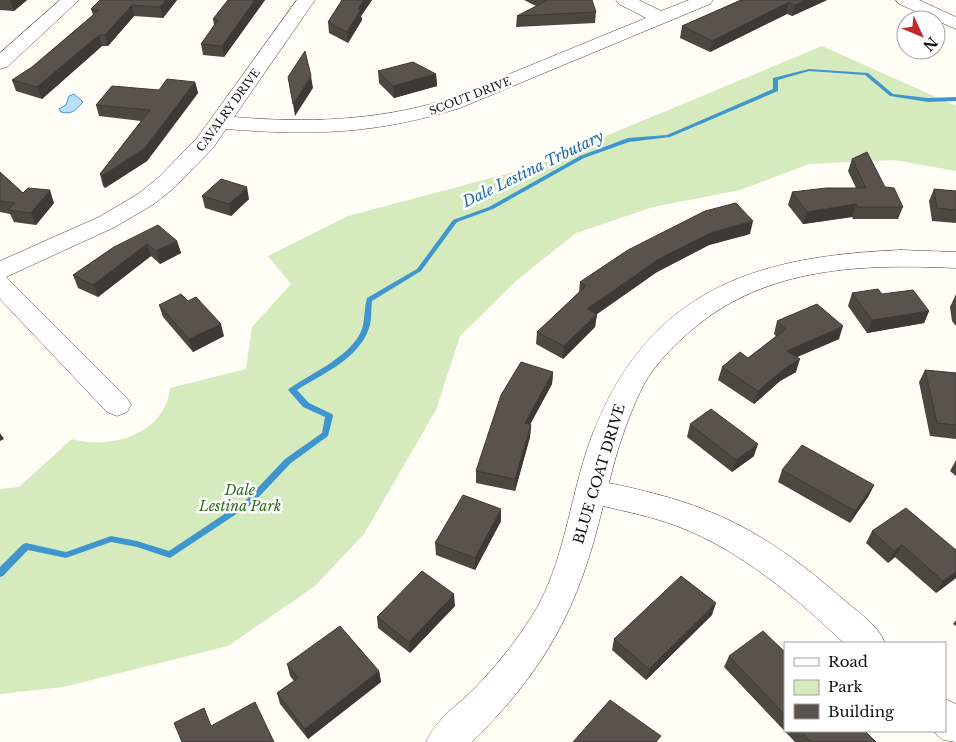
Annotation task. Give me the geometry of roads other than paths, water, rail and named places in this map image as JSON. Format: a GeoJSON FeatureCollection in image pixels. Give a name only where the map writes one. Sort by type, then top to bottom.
{"type":"FeatureCollection","features":[{"type":"Feature","properties":{"kind":"street"},"geometry":{"type":"LineString","coordinates":[[0,63],[70,0]]}},
{"type":"Feature","properties":{"kind":"street","name":"CAVALRY DRIVE"},"geometry":{"type":"LineString","coordinates":[[0,271],[107,222],[146,199],[168,182],[186,164],[221,122],[306,0]]}},
{"type":"Feature","properties":{"kind":"street"},"geometry":{"type":"LineString","coordinates":[[625,0],[660,18]]}},
{"type":"Feature","properties":{"kind":"street","name":"SCOUT DRIVE"},"geometry":{"type":"LineString","coordinates":[[221,122],[284,128],[326,128],[371,124],[414,116],[453,104],[704,0]]}},
{"type":"Feature","properties":{"kind":"street"},"geometry":{"type":"LineString","coordinates":[[905,0],[956,24]]}},
{"type":"Feature","properties":{"kind":"street","name":"BLUE COAT DRIVE"},"geometry":{"type":"LineString","coordinates":[[445,742],[499,688],[527,652],[550,616],[565,583],[608,434],[631,380],[646,357],[667,334],[690,315],[720,297],[748,283],[776,273],[847,258],[884,256],[956,260]]}},
{"type":"Feature","properties":{"kind":"street"},"geometry":{"type":"LineString","coordinates":[[0,284],[117,405]]}},
{"type":"Feature","properties":{"kind":"street"},"geometry":{"type":"LineString","coordinates":[[593,491],[680,515],[733,537],[772,560],[817,595],[867,642]]}},
{"type":"Feature","properties":{"kind":"street"},"geometry":{"type":"LineString","coordinates":[[946,717],[956,727]]}},
{"type":"Feature","properties":{"kind":"water"},"geometry":{"type":"Polygon","coordinates":[[[74,94],[83,102],[74,111],[68,113],[61,112],[59,109],[66,105],[69,96],[74,94]]]}},
{"type":"Feature","properties":{"kind":"waterway","name":"Dale Lestina Trbutary"},"geometry":{"type":"LineString","coordinates":[[0,573],[26,546],[66,555],[111,539],[137,544],[170,555],[250,501],[288,461],[325,434],[329,416],[306,405],[292,390],[335,363],[355,346],[362,337],[366,327],[369,300],[419,270],[455,221],[491,208],[582,157],[628,140],[668,136],[776,90],[775,79],[809,70],[866,74],[892,95],[928,100],[956,99]]}},
{"type":"Feature","properties":{"kind":"park label","name":"Dale Lestina Park"},"geometry":{"type":"Point","coordinates":[240,498]}}]}
